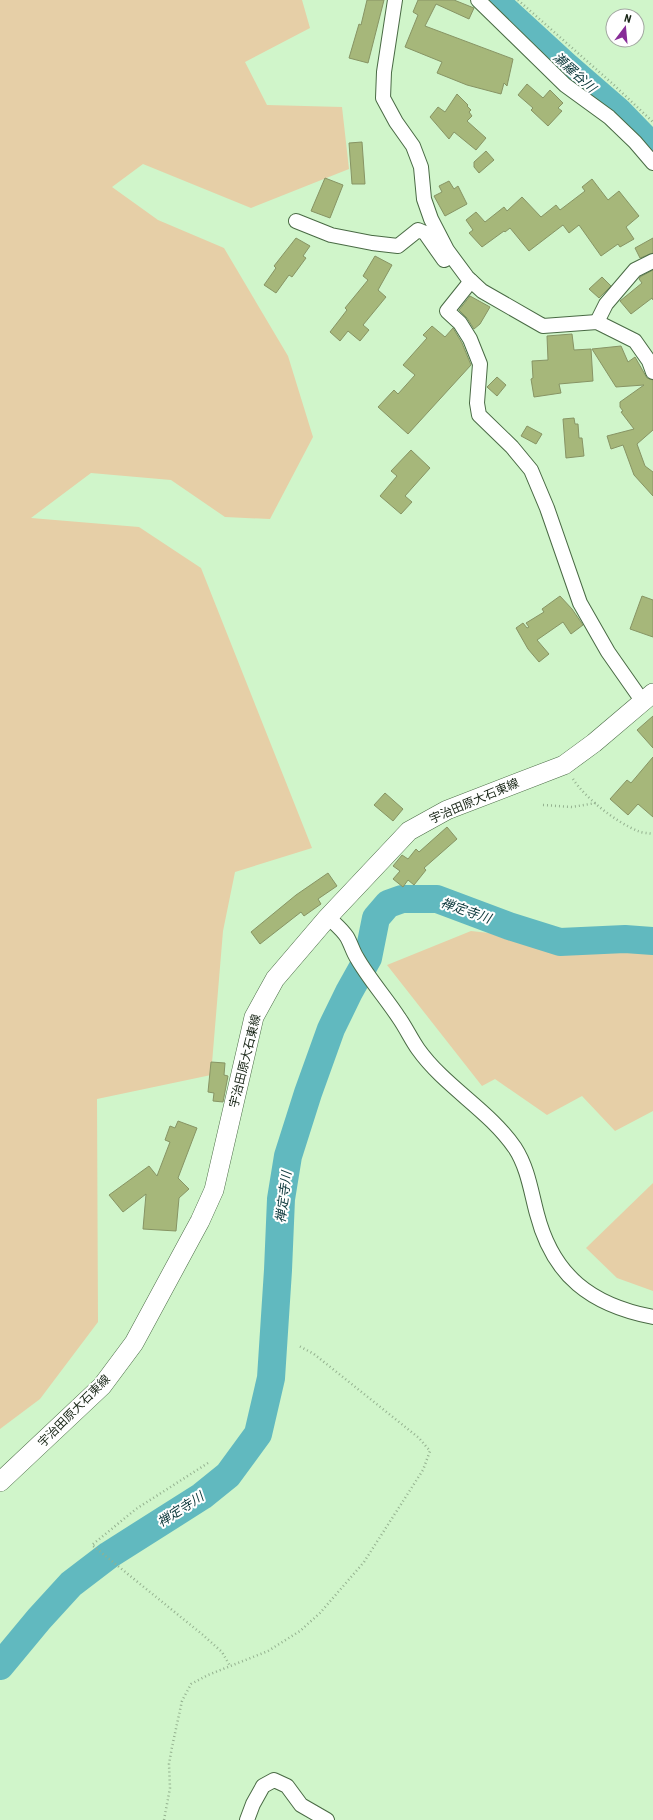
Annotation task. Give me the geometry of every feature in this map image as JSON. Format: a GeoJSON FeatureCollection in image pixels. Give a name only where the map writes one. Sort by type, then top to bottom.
{"type":"FeatureCollection","features":[{"type":"Feature","properties":{"kind":"main road","name":"宇治田原大石東線"},"geometry":{"type":"LineString","coordinates":[[0,1482],[102,1386],[134,1343],[200,1221],[214,1190],[254,1016],[275,980],[328,917],[410,831],[447,810],[564,765],[594,743],[648,698]]}},
{"type":"Feature","properties":{"kind":"street"},"geometry":{"type":"LineString","coordinates":[[395,0],[385,65],[383,98],[396,122],[413,146],[421,167],[424,199],[431,219],[452,256],[471,281],[482,291],[543,326],[597,322],[635,341],[649,361],[653,372]]}},
{"type":"Feature","properties":{"kind":"street"},"geometry":{"type":"LineString","coordinates":[[478,0],[565,85],[609,117],[635,142],[653,163]]}},
{"type":"Feature","properties":{"kind":"street"},"geometry":{"type":"LineString","coordinates":[[296,222],[331,234],[372,243],[398,246],[418,230],[425,233],[444,260],[452,256]]}},
{"type":"Feature","properties":{"kind":"street"},"geometry":{"type":"LineString","coordinates":[[597,322],[606,304],[635,270],[653,261]]}},
{"type":"Feature","properties":{"kind":"street"},"geometry":{"type":"LineString","coordinates":[[471,281],[447,311],[460,323],[467,334],[480,364],[477,403],[479,415],[512,447],[531,470],[547,508],[580,603],[608,652],[648,698]]}},
{"type":"Feature","properties":{"kind":"street"},"geometry":{"type":"LineString","coordinates":[[328,917],[346,936],[357,959],[399,1018],[418,1049],[446,1081],[502,1131],[515,1149],[525,1169],[537,1216],[548,1246],[560,1267],[572,1280],[604,1303],[631,1313],[653,1317]]}},
{"type":"Feature","properties":{"kind":"street"},"geometry":{"type":"LineString","coordinates":[[247,1820],[253,1804],[263,1786],[274,1780],[287,1786],[301,1805],[327,1820]]}},
{"type":"Feature","properties":{"kind":"path"},"geometry":{"type":"LineString","coordinates":[[518,0],[614,85],[653,122]]}},
{"type":"Feature","properties":{"kind":"path"},"geometry":{"type":"LineString","coordinates":[[564,765],[574,781],[596,803],[620,822],[639,832],[653,834]]}},
{"type":"Feature","properties":{"kind":"path"},"geometry":{"type":"LineString","coordinates":[[543,805],[572,807],[596,803]]}},
{"type":"Feature","properties":{"kind":"path"},"geometry":{"type":"LineString","coordinates":[[164,1820],[170,1788],[169,1764],[182,1701],[191,1684],[208,1674],[268,1651],[300,1631],[320,1613],[364,1562],[424,1470],[430,1451],[413,1433],[314,1354],[299,1346]]}},
{"type":"Feature","properties":{"kind":"path"},"geometry":{"type":"LineString","coordinates":[[208,1463],[136,1509],[92,1545],[222,1652],[230,1666]]}},
{"type":"Feature","properties":{"kind":"shaded area"},"geometry":{"type":"Polygon","coordinates":[[[0,0],[302,0],[310,28],[245,62],[267,105],[342,107],[349,169],[251,208],[143,164],[112,187],[158,220],[224,248],[288,356],[313,437],[270,519],[225,517],[171,480],[91,473],[31,518],[139,527],[201,568],[312,848],[235,872],[223,931],[211,1075],[97,1099],[98,1322],[40,1399],[0,1429],[0,0]]]}},
{"type":"Feature","properties":{"kind":"shaded area"},"geometry":{"type":"Polygon","coordinates":[[[471,931],[653,951],[653,1111],[615,1131],[582,1096],[547,1115],[495,1079],[482,1086],[387,965],[471,931]]]}},
{"type":"Feature","properties":{"kind":"shaded area"},"geometry":{"type":"Polygon","coordinates":[[[653,1183],[653,1291],[617,1278],[586,1248],[653,1183]]]}},
{"type":"Feature","properties":{"kind":"building"},"geometry":{"type":"Polygon","coordinates":[[[367,0],[384,0],[368,63],[349,58],[359,24],[361,25],[367,0]]]}},
{"type":"Feature","properties":{"kind":"building"},"geometry":{"type":"Polygon","coordinates":[[[418,0],[454,0],[474,8],[469,19],[436,4],[425,26],[513,59],[507,86],[504,83],[501,94],[467,85],[437,73],[442,62],[405,47],[418,15],[413,12],[418,0]]]}},
{"type":"Feature","properties":{"kind":"building"},"geometry":{"type":"Polygon","coordinates":[[[527,84],[543,98],[550,90],[563,103],[558,108],[562,111],[548,126],[531,110],[533,108],[518,95],[527,84]]]}},
{"type":"Feature","properties":{"kind":"building"},"geometry":{"type":"Polygon","coordinates":[[[457,94],[471,110],[469,112],[472,116],[467,121],[486,138],[476,150],[454,132],[449,139],[430,117],[438,107],[445,112],[457,94]]]}},
{"type":"Feature","properties":{"kind":"building"},"geometry":{"type":"Polygon","coordinates":[[[362,142],[365,184],[352,184],[349,143],[362,142]]]}},
{"type":"Feature","properties":{"kind":"building"},"geometry":{"type":"Polygon","coordinates":[[[486,151],[494,160],[479,173],[474,167],[474,162],[486,151]]]}},
{"type":"Feature","properties":{"kind":"building"},"geometry":{"type":"Polygon","coordinates":[[[325,178],[343,185],[330,218],[311,211],[325,178]]]}},
{"type":"Feature","properties":{"kind":"building"},"geometry":{"type":"Polygon","coordinates":[[[592,179],[608,200],[619,191],[639,216],[626,227],[634,239],[620,247],[618,244],[601,256],[579,225],[569,233],[563,225],[529,251],[510,228],[482,247],[469,233],[473,230],[466,220],[476,212],[485,222],[504,207],[507,211],[522,197],[541,217],[556,205],[560,210],[585,191],[582,187],[592,179]]]}},
{"type":"Feature","properties":{"kind":"building"},"geometry":{"type":"Polygon","coordinates":[[[449,181],[454,189],[458,186],[467,204],[445,216],[434,196],[442,192],[439,186],[449,181]]]}},
{"type":"Feature","properties":{"kind":"building"},"geometry":{"type":"Polygon","coordinates":[[[296,238],[310,246],[303,256],[306,258],[292,277],[289,275],[276,293],[264,285],[276,268],[274,266],[296,238]]]}},
{"type":"Feature","properties":{"kind":"building"},"geometry":{"type":"Polygon","coordinates":[[[653,238],[653,253],[640,258],[635,248],[653,238]]]}},
{"type":"Feature","properties":{"kind":"building"},"geometry":{"type":"Polygon","coordinates":[[[375,256],[392,265],[378,290],[386,297],[363,325],[369,330],[360,341],[348,331],[340,341],[330,332],[347,310],[345,308],[368,280],[363,276],[375,256]]]}},
{"type":"Feature","properties":{"kind":"building"},"geometry":{"type":"Polygon","coordinates":[[[653,270],[653,300],[652,298],[631,314],[620,301],[642,283],[639,279],[640,277],[653,270]]]}},
{"type":"Feature","properties":{"kind":"building"},"geometry":{"type":"Polygon","coordinates":[[[602,277],[611,286],[599,298],[589,289],[602,277]]]}},
{"type":"Feature","properties":{"kind":"building"},"geometry":{"type":"Polygon","coordinates":[[[470,296],[490,307],[480,324],[474,329],[467,318],[459,310],[470,296]]]}},
{"type":"Feature","properties":{"kind":"building"},"geometry":{"type":"Polygon","coordinates":[[[432,326],[445,337],[453,328],[462,343],[471,365],[408,434],[378,407],[394,390],[398,394],[415,375],[403,365],[427,338],[423,335],[432,326]]]}},
{"type":"Feature","properties":{"kind":"building"},"geometry":{"type":"Polygon","coordinates":[[[572,334],[574,350],[591,349],[593,381],[559,384],[561,393],[534,397],[531,379],[533,378],[532,361],[548,360],[547,336],[572,334]]]}},
{"type":"Feature","properties":{"kind":"building"},"geometry":{"type":"Polygon","coordinates":[[[621,346],[628,362],[635,357],[647,378],[653,380],[653,430],[637,444],[645,466],[653,472],[653,496],[634,475],[623,445],[611,449],[607,436],[634,429],[621,412],[623,411],[620,407],[620,402],[644,385],[616,387],[592,349],[621,346]]]}},
{"type":"Feature","properties":{"kind":"building"},"geometry":{"type":"Polygon","coordinates":[[[497,377],[506,385],[497,396],[487,387],[497,377]]]}},
{"type":"Feature","properties":{"kind":"building"},"geometry":{"type":"Polygon","coordinates":[[[574,418],[575,424],[578,424],[579,438],[582,438],[584,456],[566,458],[563,419],[574,418]]]}},
{"type":"Feature","properties":{"kind":"building"},"geometry":{"type":"Polygon","coordinates":[[[527,426],[542,434],[536,444],[521,436],[527,426]]]}},
{"type":"Feature","properties":{"kind":"building"},"geometry":{"type":"Polygon","coordinates":[[[411,450],[430,468],[405,496],[412,502],[401,514],[380,496],[397,476],[391,471],[411,450]]]}},
{"type":"Feature","properties":{"kind":"building"},"geometry":{"type":"Polygon","coordinates":[[[560,596],[572,609],[583,625],[571,634],[563,622],[537,640],[549,654],[539,662],[528,649],[516,628],[523,623],[527,628],[529,627],[526,623],[544,612],[542,609],[560,596]]]}},
{"type":"Feature","properties":{"kind":"building"},"geometry":{"type":"Polygon","coordinates":[[[642,596],[653,600],[653,637],[630,629],[642,596]]]}},
{"type":"Feature","properties":{"kind":"building"},"geometry":{"type":"Polygon","coordinates":[[[653,716],[653,748],[637,730],[653,716]]]}},
{"type":"Feature","properties":{"kind":"building"},"geometry":{"type":"Polygon","coordinates":[[[653,757],[653,817],[638,804],[628,815],[610,799],[627,780],[631,783],[653,757]]]}},
{"type":"Feature","properties":{"kind":"building"},"geometry":{"type":"Polygon","coordinates":[[[385,793],[403,809],[393,821],[374,805],[385,793]]]}},
{"type":"Feature","properties":{"kind":"building"},"geometry":{"type":"Polygon","coordinates":[[[447,827],[457,839],[424,868],[426,870],[414,885],[408,880],[403,887],[393,879],[400,871],[393,866],[402,855],[408,859],[416,849],[419,852],[447,827]]]}},
{"type":"Feature","properties":{"kind":"building"},"geometry":{"type":"Polygon","coordinates":[[[328,873],[337,886],[318,899],[321,904],[304,916],[301,912],[260,944],[251,932],[296,895],[328,873]]]}},
{"type":"Feature","properties":{"kind":"building"},"geometry":{"type":"Polygon","coordinates":[[[211,1062],[225,1063],[224,1075],[228,1076],[223,1102],[213,1101],[214,1093],[208,1092],[211,1062]]]}},
{"type":"Feature","properties":{"kind":"building"},"geometry":{"type":"Polygon","coordinates":[[[178,1121],[197,1128],[178,1178],[189,1189],[179,1198],[176,1231],[143,1229],[146,1194],[123,1212],[109,1195],[149,1166],[157,1176],[170,1142],[165,1140],[170,1126],[175,1128],[178,1121]]]}},
{"type":"Feature","properties":{"kind":"waterway","name":"瀬羅谷川"},"geometry":{"type":"LineString","coordinates":[[494,0],[618,111],[653,147]]}},
{"type":"Feature","properties":{"kind":"waterway","name":"禅定寺川"},"geometry":{"type":"LineString","coordinates":[[0,1666],[39,1619],[71,1584],[109,1555],[202,1496],[228,1475],[258,1434],[271,1378],[281,1199],[288,1156],[308,1093],[331,1029],[368,958],[376,918],[388,904],[402,899],[437,899],[509,926],[560,942],[625,939],[653,941]]}}]}
